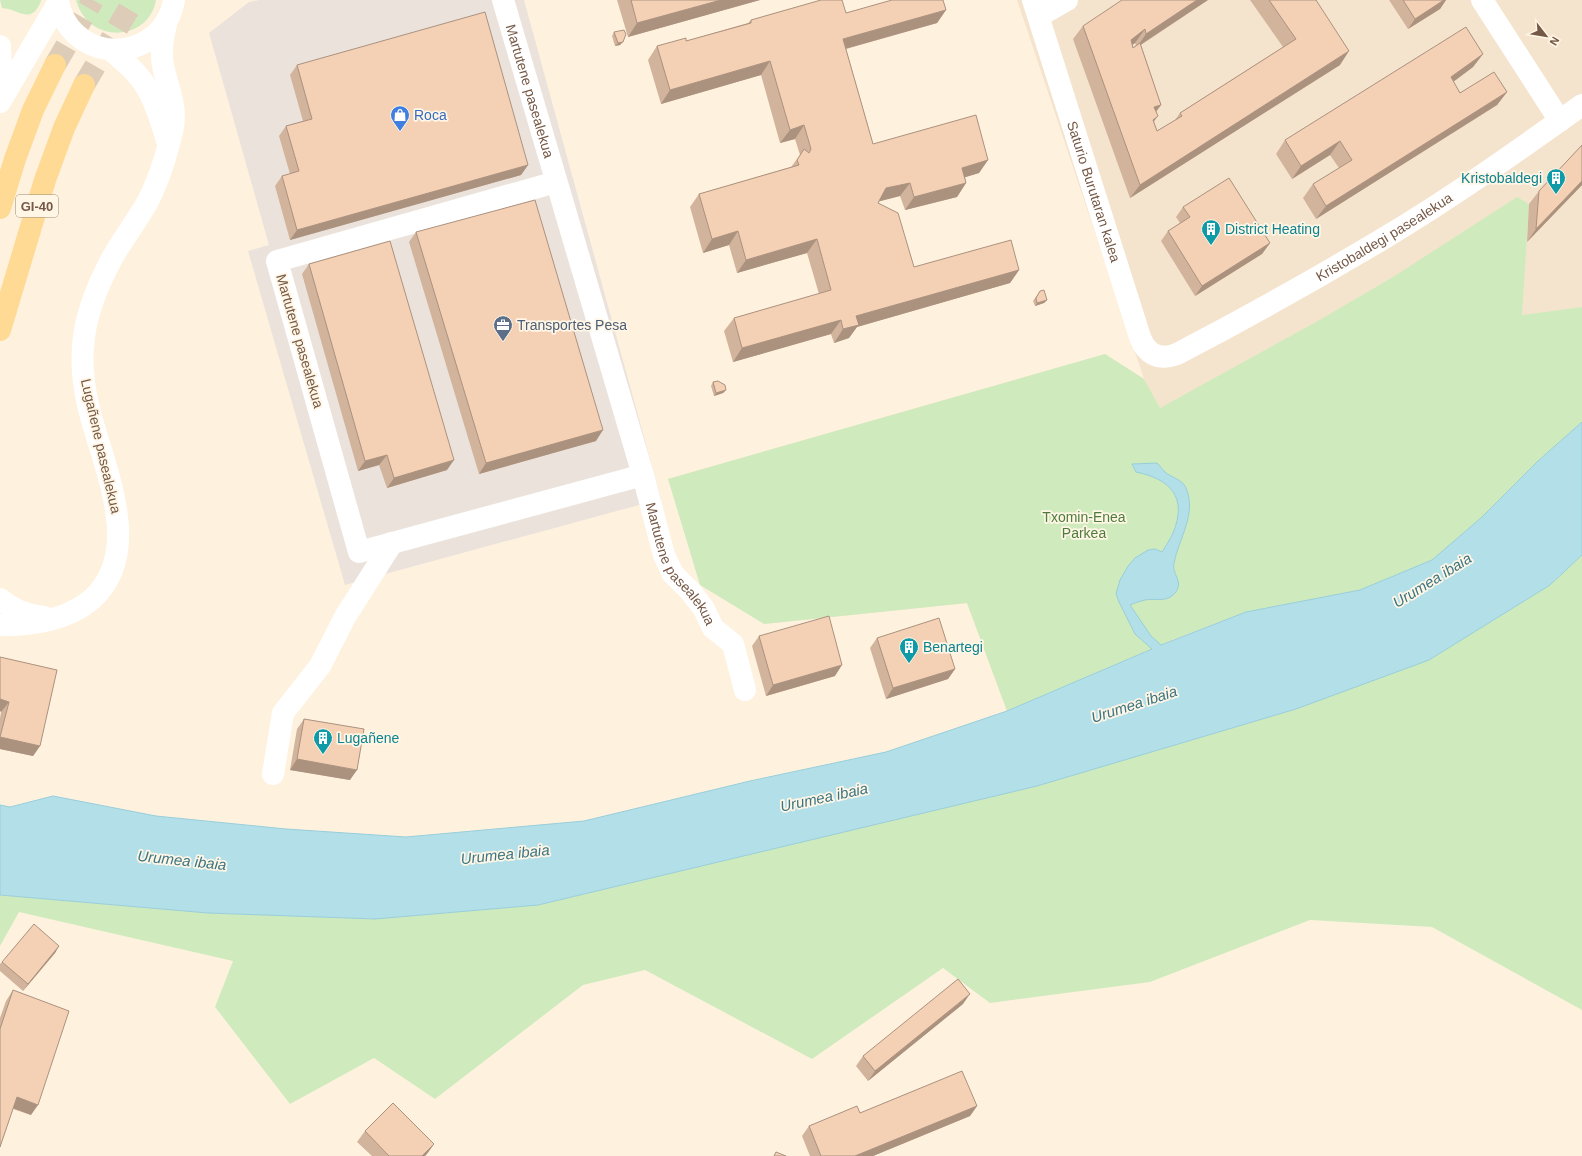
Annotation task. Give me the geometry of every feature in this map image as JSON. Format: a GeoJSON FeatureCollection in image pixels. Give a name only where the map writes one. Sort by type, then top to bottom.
{"type":"FeatureCollection","features":[{"type":"Feature","properties":{"kind":"main road","name":"GI-40"},"geometry":{"type":"LineString","coordinates":[[0,208],[15,159],[33,110],[55,65]]}},
{"type":"Feature","properties":{"kind":"main road","name":"GI-40"},"geometry":{"type":"LineString","coordinates":[[0,330],[45,180],[64,128],[84,85]]}},
{"type":"Feature","properties":{"kind":"street","name":"Martutene pasealekua"},"geometry":{"type":"LineString","coordinates":[[503,0],[643,475],[664,555],[673,574],[691,592],[704,609],[713,628],[733,644],[745,690]]}},
{"type":"Feature","properties":{"kind":"street"},"geometry":{"type":"LineString","coordinates":[[1036,8],[1067,0]]}},
{"type":"Feature","properties":{"kind":"street"},"geometry":{"type":"LineString","coordinates":[[1482,0],[1560,121]]}},
{"type":"Feature","properties":{"kind":"street"},"geometry":{"type":"LineString","coordinates":[[58,1],[64,20],[76,35],[92,45],[111,50],[127,49],[143,43],[157,34],[173,7]]}},
{"type":"Feature","properties":{"kind":"street"},"geometry":{"type":"LineString","coordinates":[[0,102],[58,1]]}},
{"type":"Feature","properties":{"kind":"street","name":"Lugañene pasealekua"},"geometry":{"type":"LineString","coordinates":[[0,625],[29,623],[57,618],[71,613],[85,605],[97,595],[106,583],[112,569],[116,554],[118,518],[88,405],[82,362],[84,337],[90,312],[111,260],[146,204],[156,185],[169,145],[173,130],[174,115],[170,90],[163,65],[162,50],[163,35],[173,7]]}},
{"type":"Feature","properties":{"kind":"street","name":"Saturio Burutaran kalea"},"geometry":{"type":"LineString","coordinates":[[1036,8],[1143,344],[1147,350],[1161,357],[1169,357],[1177,354]]}},
{"type":"Feature","properties":{"kind":"street"},"geometry":{"type":"LineString","coordinates":[[0,46],[0,85]]}},
{"type":"Feature","properties":{"kind":"street"},"geometry":{"type":"LineString","coordinates":[[111,50],[131,67],[147,88],[169,145]]}},
{"type":"Feature","properties":{"kind":"street","name":"Kristobaldegi pasealekua"},"geometry":{"type":"LineString","coordinates":[[1177,354],[1257,312],[1382,240],[1465,187],[1582,105]]}},
{"type":"Feature","properties":{"kind":"street","name":"Martutene pasealekua"},"geometry":{"type":"LineString","coordinates":[[556,182],[277,261],[359,552],[643,475]]}},
{"type":"Feature","properties":{"kind":"street"},"geometry":{"type":"LineString","coordinates":[[273,774],[283,713],[320,666],[344,617],[392,543]]}},
{"type":"Feature","properties":{"kind":"street","name":"Lugañene pasealekua"},"geometry":{"type":"LineString","coordinates":[[0,599],[9,607],[21,612],[37,616],[57,618]]}},
{"type":"Feature","properties":{"kind":"shaded area"},"geometry":{"type":"Polygon","coordinates":[[[259,0],[524,0],[661,499],[345,585],[248,251],[269,245],[209,33],[249,2],[259,0]]]}},
{"type":"Feature","properties":{"kind":"shaded area"},"geometry":{"type":"Polygon","coordinates":[[[1017,0],[1582,0],[1582,422],[1172,640],[1007,711],[967,603],[764,624],[668,479],[1105,354],[1144,379],[1017,0]]]}},
{"type":"Feature","properties":{"kind":"green space"},"geometry":{"type":"Polygon","coordinates":[[[0,0],[41,1],[33,13],[24,14],[2,8],[0,0]]]}},
{"type":"Feature","properties":{"kind":"green space"},"geometry":{"type":"Polygon","coordinates":[[[76,0],[156,0],[151,14],[142,24],[131,30],[118,33],[105,31],[93,25],[83,15],[76,0]]]}},
{"type":"Feature","properties":{"kind":"green space","name":"Txomin-Enea Parkea"},"geometry":{"type":"Polygon","coordinates":[[[1517,197],[1529,204],[1522,315],[1582,307],[1582,422],[1538,461],[1482,517],[1432,560],[1360,590],[1246,612],[1172,640],[1007,711],[967,603],[764,624],[700,585],[668,479],[1105,354],[1144,379],[1160,408],[1316,322],[1393,277],[1517,197]]]}},
{"type":"Feature","properties":{"kind":"green space"},"geometry":{"type":"Polygon","coordinates":[[[1582,555],[1582,1010],[1432,927],[1310,920],[1150,982],[990,1003],[943,968],[812,1059],[645,970],[583,985],[435,1099],[374,1058],[290,1104],[215,1007],[233,961],[19,912],[0,946],[0,895],[208,913],[375,919],[538,905],[1037,786],[1296,709],[1429,660],[1550,585],[1582,555]]]}},
{"type":"Feature","properties":{"kind":"water","name":"Urumea ibaia"},"geometry":{"type":"Polygon","coordinates":[[[1582,422],[1582,555],[1550,585],[1429,660],[1296,709],[1037,786],[538,905],[375,919],[208,913],[0,895],[0,805],[10,807],[53,796],[156,816],[286,829],[406,837],[584,821],[750,781],[886,752],[1007,711],[1152,649],[1135,634],[1116,594],[1120,580],[1128,566],[1135,558],[1148,550],[1155,549],[1162,552],[1173,533],[1177,520],[1178,509],[1177,500],[1167,485],[1158,479],[1136,472],[1132,464],[1157,463],[1165,472],[1184,485],[1189,498],[1186,526],[1174,563],[1178,579],[1178,587],[1176,591],[1172,596],[1166,599],[1139,601],[1130,605],[1151,636],[1161,645],[1246,612],[1360,590],[1432,560],[1482,517],[1538,461],[1582,422]]]}},
{"type":"Feature","properties":{"kind":"building"},"geometry":{"type":"Polygon","coordinates":[[[631,0],[721,0],[637,23],[631,0]]]}},
{"type":"Feature","properties":{"kind":"building"},"geometry":{"type":"Polygon","coordinates":[[[821,0],[842,0],[846,13],[892,0],[943,0],[946,10],[843,39],[873,144],[976,115],[988,160],[962,168],[966,183],[914,197],[910,183],[886,188],[878,203],[898,213],[914,267],[1011,240],[1019,270],[856,316],[859,325],[843,329],[841,320],[742,348],[734,318],[831,290],[817,239],[746,260],[738,231],[712,239],[699,194],[799,165],[797,160],[804,149],[809,153],[811,149],[804,125],[790,130],[770,61],[670,90],[657,46],[686,38],[686,41],[751,23],[751,20],[821,0]]]}},
{"type":"Feature","properties":{"kind":"building"},"geometry":{"type":"Polygon","coordinates":[[[1122,0],[1197,0],[1146,34],[1145,29],[1131,40],[1133,48],[1140,43],[1161,105],[1154,107],[1158,116],[1153,120],[1157,131],[1182,116],[1180,113],[1296,39],[1269,0],[1316,0],[1349,51],[1140,185],[1083,26],[1122,0]]]}},
{"type":"Feature","properties":{"kind":"building"},"geometry":{"type":"Polygon","coordinates":[[[1403,0],[1444,0],[1415,19],[1403,0]]]}},
{"type":"Feature","properties":{"kind":"building","name":"Roca"},"geometry":{"type":"Polygon","coordinates":[[[485,12],[528,165],[297,230],[282,176],[299,171],[286,126],[312,119],[297,65],[485,12]]]}},
{"type":"Feature","properties":{"kind":"building"},"geometry":{"type":"Polygon","coordinates":[[[1466,27],[1483,54],[1451,77],[1460,93],[1494,72],[1507,92],[1326,206],[1313,184],[1352,160],[1340,141],[1301,166],[1285,140],[1466,27]]]}},
{"type":"Feature","properties":{"kind":"building"},"geometry":{"type":"Polygon","coordinates":[[[624,30],[626,34],[623,42],[618,43],[614,32],[624,30]]]}},
{"type":"Feature","properties":{"kind":"building","name":"Kristobaldegi"},"geometry":{"type":"Polygon","coordinates":[[[1582,145],[1582,181],[1536,229],[1539,191],[1582,145]]]}},
{"type":"Feature","properties":{"kind":"building","name":"District Heating"},"geometry":{"type":"Polygon","coordinates":[[[1229,178],[1270,243],[1202,286],[1168,231],[1190,217],[1183,207],[1229,178]]]}},
{"type":"Feature","properties":{"kind":"building","name":"Transportes Pesa"},"geometry":{"type":"Polygon","coordinates":[[[535,200],[603,430],[486,463],[416,232],[535,200]]]}},
{"type":"Feature","properties":{"kind":"building"},"geometry":{"type":"Polygon","coordinates":[[[390,241],[454,460],[394,478],[387,455],[365,461],[309,264],[390,241]]]}},
{"type":"Feature","properties":{"kind":"building"},"geometry":{"type":"Polygon","coordinates":[[[1044,290],[1047,300],[1037,303],[1036,298],[1040,291],[1044,290]]]}},
{"type":"Feature","properties":{"kind":"building"},"geometry":{"type":"Polygon","coordinates":[[[718,381],[725,385],[726,390],[716,393],[713,382],[718,381]]]}},
{"type":"Feature","properties":{"kind":"building"},"geometry":{"type":"Polygon","coordinates":[[[829,616],[842,665],[773,685],[759,636],[829,616]]]}},
{"type":"Feature","properties":{"kind":"building","name":"Benartegi"},"geometry":{"type":"Polygon","coordinates":[[[939,618],[955,669],[893,688],[877,638],[939,618]]]}},
{"type":"Feature","properties":{"kind":"building"},"geometry":{"type":"Polygon","coordinates":[[[0,657],[57,670],[40,746],[0,737],[9,702],[0,699],[0,657]]]}},
{"type":"Feature","properties":{"kind":"building","name":"Lugañene"},"geometry":{"type":"Polygon","coordinates":[[[304,719],[364,729],[357,770],[297,759],[304,719]]]}},
{"type":"Feature","properties":{"kind":"building"},"geometry":{"type":"Polygon","coordinates":[[[34,924],[59,946],[28,984],[2,962],[34,924]]]}},
{"type":"Feature","properties":{"kind":"building"},"geometry":{"type":"Polygon","coordinates":[[[958,979],[970,994],[875,1071],[863,1056],[958,979]]]}},
{"type":"Feature","properties":{"kind":"building"},"geometry":{"type":"Polygon","coordinates":[[[13,990],[69,1011],[38,1105],[17,1097],[0,1147],[0,1029],[13,990]]]}},
{"type":"Feature","properties":{"kind":"building"},"geometry":{"type":"Polygon","coordinates":[[[962,1071],[977,1106],[855,1156],[821,1156],[809,1126],[857,1106],[860,1113],[962,1071]]]}},
{"type":"Feature","properties":{"kind":"building"},"geometry":{"type":"Polygon","coordinates":[[[393,1103],[434,1144],[422,1156],[389,1156],[365,1131],[393,1103]]]}},
{"type":"Feature","properties":{"kind":"building"},"geometry":{"type":"Polygon","coordinates":[[[776,1152],[786,1156],[774,1156],[776,1152]]]}},
{"type":"Feature","properties":{"kind":"tunnel"},"geometry":{"type":"LineString","coordinates":[[55,65],[93,0]]}},
{"type":"Feature","properties":{"kind":"tunnel"},"geometry":{"type":"LineString","coordinates":[[84,85],[134,0]]}},
{"type":"Feature","properties":{"kind":"place","name":"Roca"},"geometry":{"type":"Point","coordinates":[400,132]}},
{"type":"Feature","properties":{"kind":"place","name":"Kristobaldegi"},"geometry":{"type":"Point","coordinates":[1556,195]}},
{"type":"Feature","properties":{"kind":"place","name":"District Heating"},"geometry":{"type":"Point","coordinates":[1211,246]}},
{"type":"Feature","properties":{"kind":"place","name":"Transportes Pesa"},"geometry":{"type":"Point","coordinates":[503,342]}},
{"type":"Feature","properties":{"kind":"place","name":"Benartegi"},"geometry":{"type":"Point","coordinates":[909,664]}},
{"type":"Feature","properties":{"kind":"place","name":"Lugañene"},"geometry":{"type":"Point","coordinates":[323,755]}}]}
